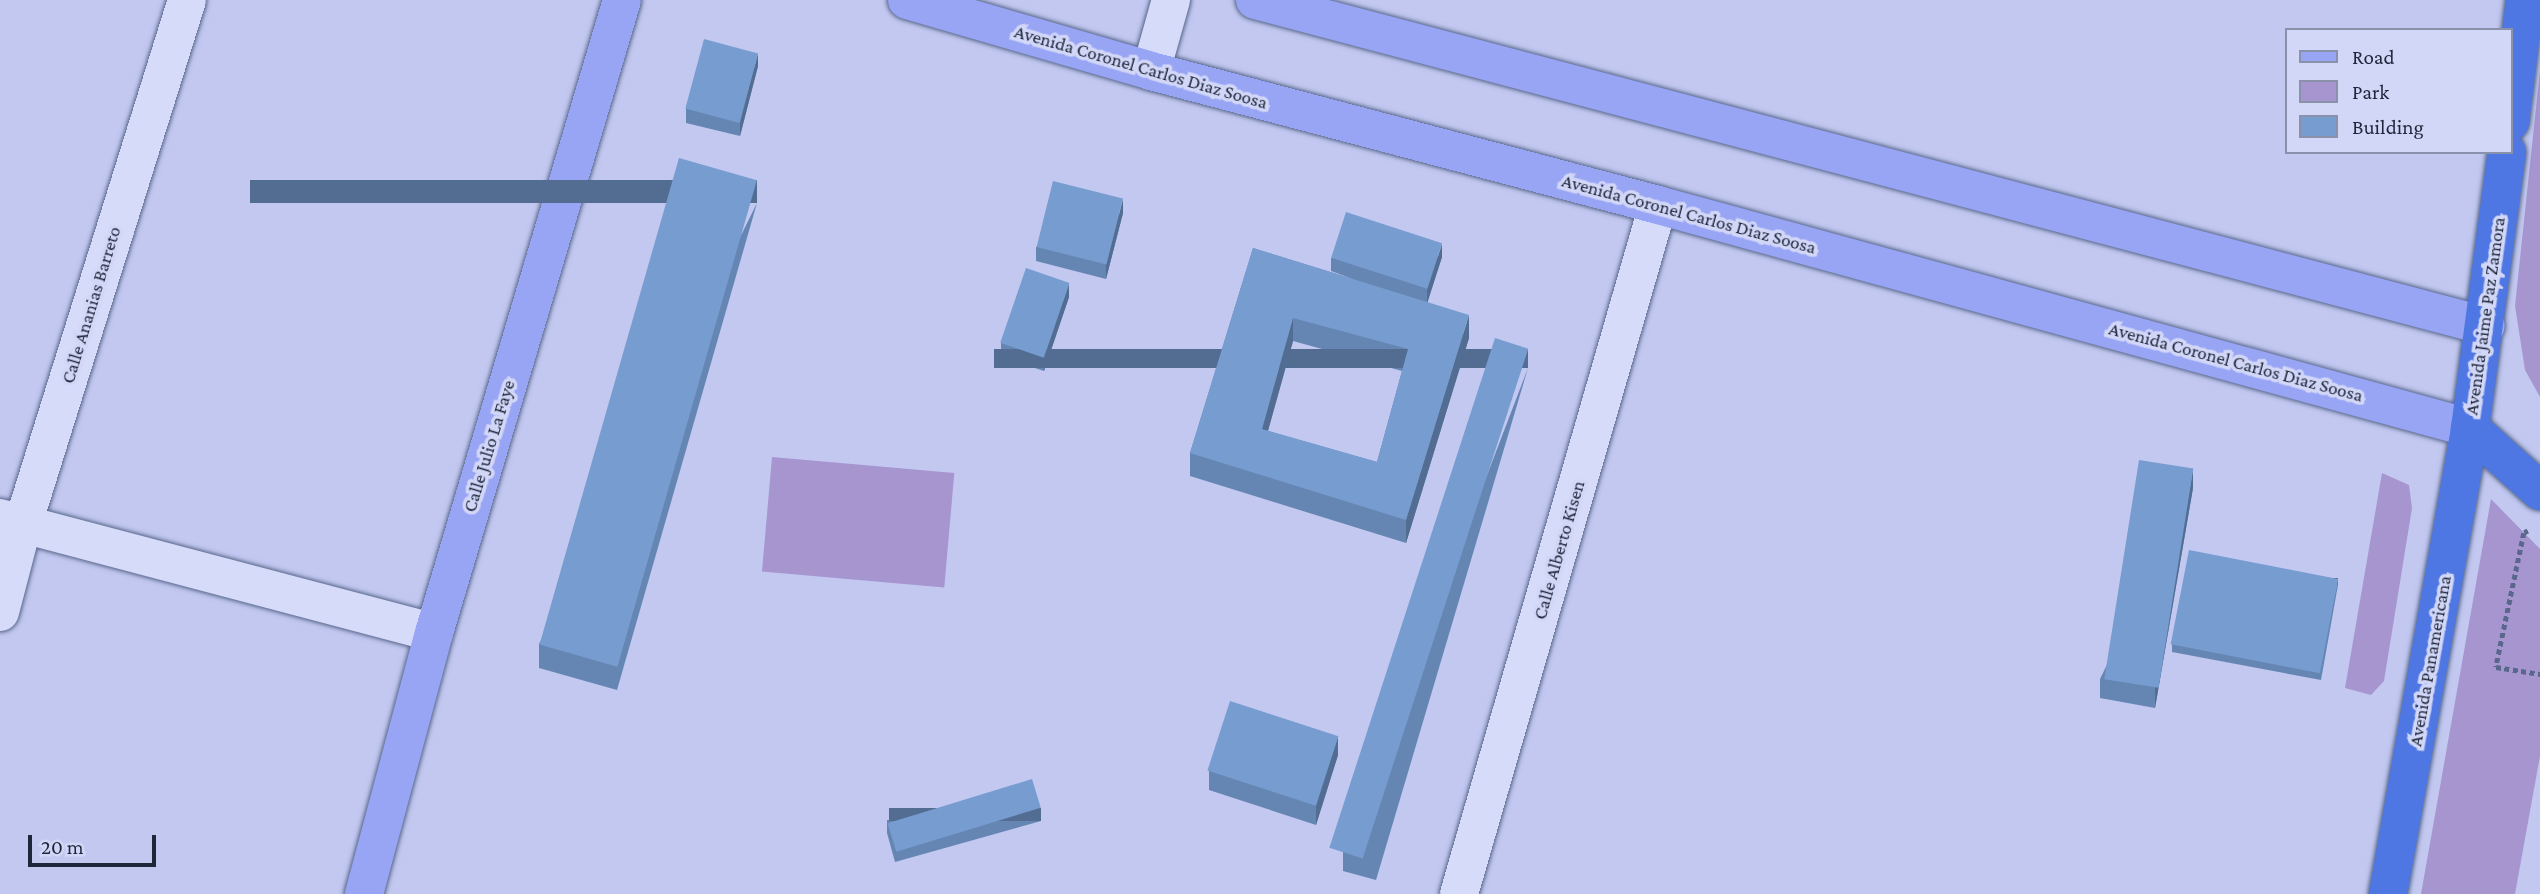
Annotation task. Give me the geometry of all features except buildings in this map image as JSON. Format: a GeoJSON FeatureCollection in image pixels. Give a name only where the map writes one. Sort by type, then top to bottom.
{"type":"FeatureCollection","features":[{"type":"Feature","properties":{"kind":"highway"},"geometry":{"type":"LineString","coordinates":[[2512,106],[2525,0]]}},
{"type":"Feature","properties":{"kind":"highway","name":"Avenida Jaime Paz Zamora"},"geometry":{"type":"LineString","coordinates":[[2507,154],[2486,326],[2470,428],[2540,491]]}},
{"type":"Feature","properties":{"kind":"highway","name":"Avenida Panamericana"},"geometry":{"type":"LineString","coordinates":[[2388,894],[2470,428]]}},
{"type":"Feature","properties":{"kind":"main road","name":"Calle Julio La Faye"},"geometry":{"type":"LineString","coordinates":[[364,894],[433,633],[622,0]]}},
{"type":"Feature","properties":{"kind":"main road","name":"Avenida Coronel Carlos Diaz Soosa"},"geometry":{"type":"LineString","coordinates":[[907,0],[1151,71],[1658,205],[2470,428]]}},
{"type":"Feature","properties":{"kind":"main road"},"geometry":{"type":"LineString","coordinates":[[1255,0],[2486,326]]}},
{"type":"Feature","properties":{"kind":"street","name":"Calle Ananias Barreto"},"geometry":{"type":"LineString","coordinates":[[0,612],[12,521],[187,0]]}},
{"type":"Feature","properties":{"kind":"street"},"geometry":{"type":"LineString","coordinates":[[1151,71],[1171,0]]}},
{"type":"Feature","properties":{"kind":"street","name":"Calle Alberto Kisen"},"geometry":{"type":"LineString","coordinates":[[1460,894],[1658,205]]}},
{"type":"Feature","properties":{"kind":"street"},"geometry":{"type":"LineString","coordinates":[[12,521],[433,633]]}},
{"type":"Feature","properties":{"kind":"path"},"geometry":{"type":"LineString","coordinates":[[2532,528],[2524,534],[2496,667],[2540,674]]}},
{"type":"Feature","properties":{"kind":"green space"},"geometry":{"type":"Polygon","coordinates":[[[2540,70],[2540,397],[2525,370],[2515,306],[2540,70]]]}},
{"type":"Feature","properties":{"kind":"green space"},"geometry":{"type":"Polygon","coordinates":[[[772,457],[954,473],[944,588],[762,572],[772,457]]]}},
{"type":"Feature","properties":{"kind":"green space"},"geometry":{"type":"Polygon","coordinates":[[[2382,473],[2409,485],[2412,508],[2384,681],[2371,695],[2345,688],[2382,473]]]}},
{"type":"Feature","properties":{"kind":"green space"},"geometry":{"type":"Polygon","coordinates":[[[2491,499],[2540,549],[2540,756],[2515,894],[2421,894],[2491,499]]]}}]}
